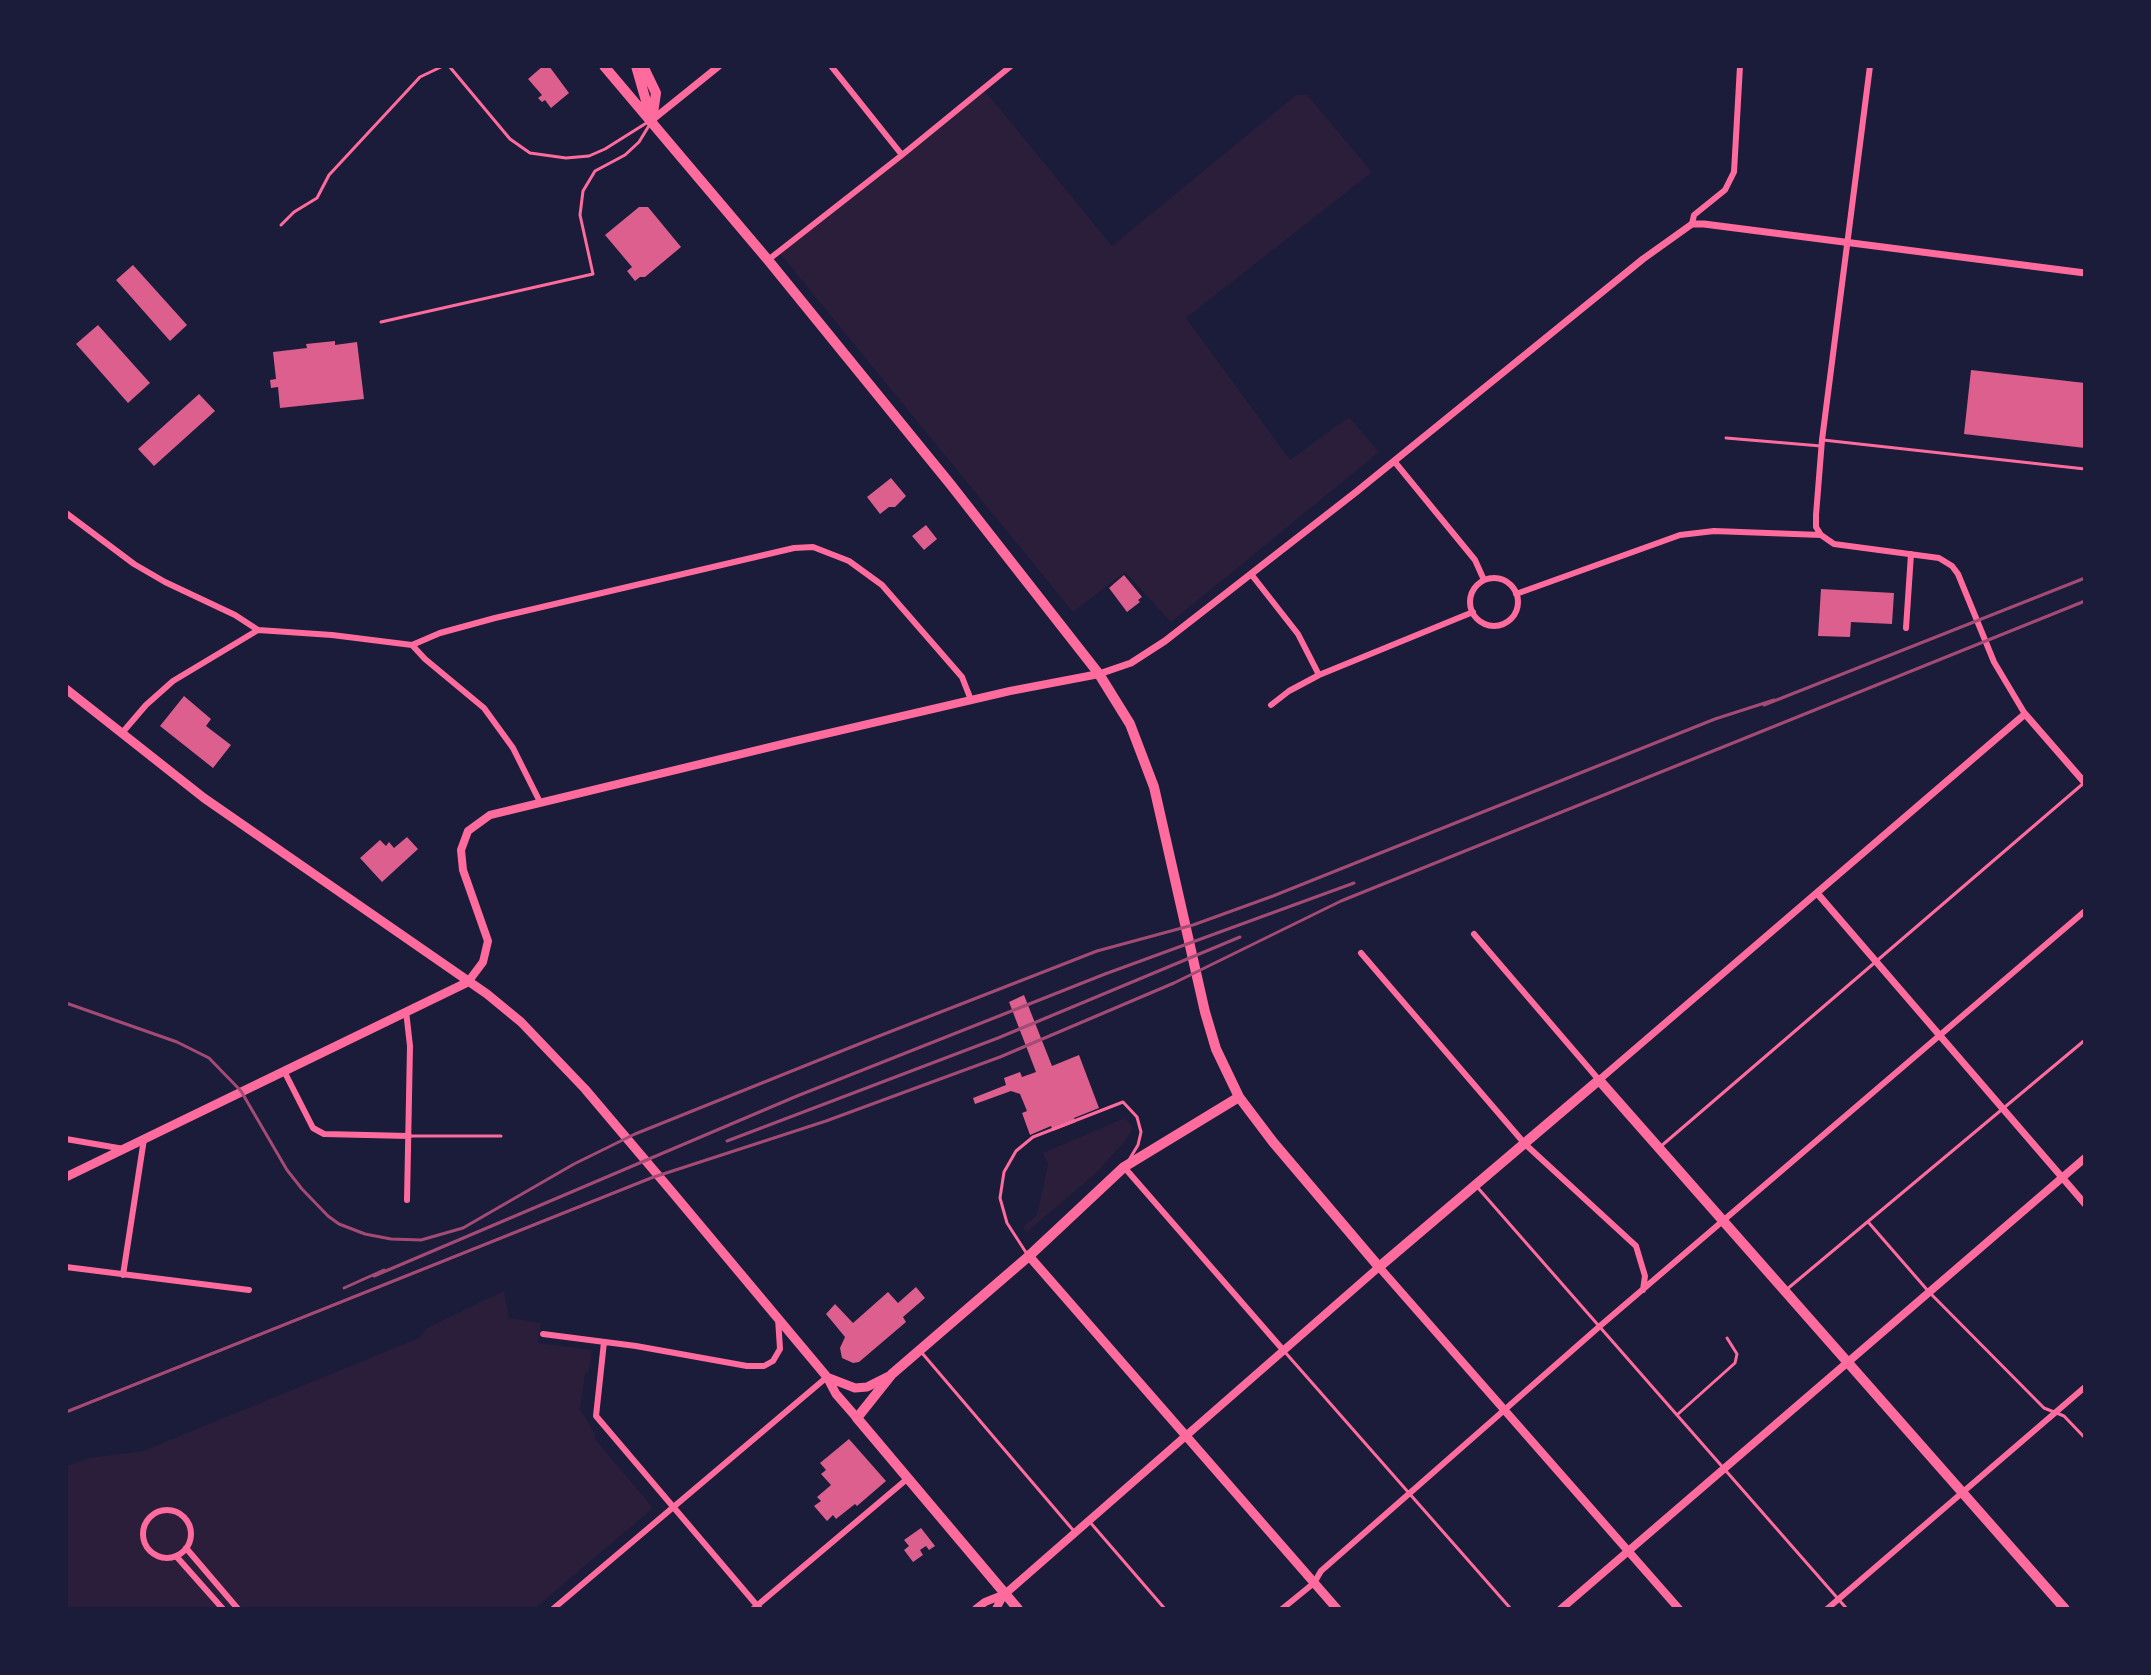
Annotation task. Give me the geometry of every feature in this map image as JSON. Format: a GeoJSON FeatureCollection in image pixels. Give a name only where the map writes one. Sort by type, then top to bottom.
{"type":"FeatureCollection","features":[{"type":"Feature","properties":{"kind":"highway"},"geometry":{"type":"LineString","coordinates":[[604,66],[768,260],[980,521],[1099,674],[1130,724],[1154,787],[1216,1049],[1239,1097],[1379,1267],[1599,1080],[2065,1609]]}},
{"type":"Feature","properties":{"kind":"highway"},"geometry":{"type":"LineString","coordinates":[[636,66],[652,120]]}},
{"type":"Feature","properties":{"kind":"highway"},"geometry":{"type":"LineString","coordinates":[[643,66],[656,93],[652,120]]}},
{"type":"Feature","properties":{"kind":"highway"},"geometry":{"type":"LineString","coordinates":[[1018,1609],[857,1418],[892,1374],[1029,1256],[1124,1167],[1239,1097]]}},
{"type":"Feature","properties":{"kind":"main road"},"geometry":{"type":"LineString","coordinates":[[66,1177],[468,982],[483,962],[488,941],[463,870],[461,850],[463,840],[473,825],[490,815],[971,700],[1099,674]]}},
{"type":"Feature","properties":{"kind":"main road"},"geometry":{"type":"LineString","coordinates":[[66,689],[211,803],[468,982],[530,1031],[619,1129],[827,1377],[836,1394],[857,1418]]}},
{"type":"Feature","properties":{"kind":"main road"},"geometry":{"type":"LineString","coordinates":[[1561,1609],[2085,1158]]}},
{"type":"Feature","properties":{"kind":"main road"},"geometry":{"type":"LineString","coordinates":[[1029,1256],[1337,1609]]}},
{"type":"Feature","properties":{"kind":"main road"},"geometry":{"type":"LineString","coordinates":[[996,1609],[1005,1594],[1379,1267],[1679,1609]]}},
{"type":"Feature","properties":{"kind":"main road"},"geometry":{"type":"LineString","coordinates":[[827,1377],[855,1388],[867,1387],[892,1374]]}},
{"type":"Feature","properties":{"kind":"main road"},"geometry":{"type":"LineString","coordinates":[[976,1609],[1005,1594]]}},
{"type":"Feature","properties":{"kind":"street"},"geometry":{"type":"LineString","coordinates":[[652,120],[719,66]]}},
{"type":"Feature","properties":{"kind":"street"},"geometry":{"type":"LineString","coordinates":[[831,66],[902,155]]}},
{"type":"Feature","properties":{"kind":"street"},"geometry":{"type":"LineString","coordinates":[[768,260],[1011,66]]}},
{"type":"Feature","properties":{"kind":"street"},"geometry":{"type":"LineString","coordinates":[[1692,224],[1694,215],[1725,190],[1734,172],[1740,66]]}},
{"type":"Feature","properties":{"kind":"street"},"geometry":{"type":"LineString","coordinates":[[1870,66],[1821,443],[1816,527],[1834,544],[1939,558],[1956,569],[1994,662],[2025,714],[2085,783]]}},
{"type":"Feature","properties":{"kind":"street"},"geometry":{"type":"LineString","coordinates":[[1099,674],[1148,653],[1394,461],[1643,259],[1692,224],[2085,273]]}},
{"type":"Feature","properties":{"kind":"street"},"geometry":{"type":"LineString","coordinates":[[1394,461],[1475,560],[1484,580]]}},
{"type":"Feature","properties":{"kind":"street"},"geometry":{"type":"LineString","coordinates":[[66,513],[134,564],[235,615],[258,630],[412,645],[440,633],[495,618],[794,548],[813,547],[849,561],[882,585],[962,677],[971,700]]}},
{"type":"Feature","properties":{"kind":"street"},"geometry":{"type":"LineString","coordinates":[[1516,594],[1680,535],[1714,531],[1821,535]]}},
{"type":"Feature","properties":{"kind":"street"},"geometry":{"type":"LineString","coordinates":[[1906,628],[1911,554]]}},
{"type":"Feature","properties":{"kind":"street"},"geometry":{"type":"LineString","coordinates":[[1251,574],[1298,634],[1319,675]]}},
{"type":"Feature","properties":{"kind":"street"},"geometry":{"type":"LineString","coordinates":[[1495,578],[1507,582],[1516,594],[1514,614],[1503,623],[1485,624],[1473,612],[1472,592],[1484,580],[1495,578]]}},
{"type":"Feature","properties":{"kind":"street"},"geometry":{"type":"LineString","coordinates":[[1271,705],[1319,675],[1473,612]]}},
{"type":"Feature","properties":{"kind":"street"},"geometry":{"type":"LineString","coordinates":[[122,733],[146,705],[173,681],[258,630]]}},
{"type":"Feature","properties":{"kind":"street"},"geometry":{"type":"LineString","coordinates":[[412,645],[484,708],[513,748],[540,802]]}},
{"type":"Feature","properties":{"kind":"street"},"geometry":{"type":"LineString","coordinates":[[1474,934],[1599,1080],[2025,714]]}},
{"type":"Feature","properties":{"kind":"street"},"geometry":{"type":"LineString","coordinates":[[1817,893],[2085,1204]]}},
{"type":"Feature","properties":{"kind":"street"},"geometry":{"type":"LineString","coordinates":[[1282,1609],[1314,1583],[1321,1571],[1600,1326],[2085,911]]}},
{"type":"Feature","properties":{"kind":"street"},"geometry":{"type":"LineString","coordinates":[[1361,953],[1525,1144],[1636,1246],[1645,1276],[1643,1290]]}},
{"type":"Feature","properties":{"kind":"street"},"geometry":{"type":"LineString","coordinates":[[406,1011],[410,1046],[407,1200]]}},
{"type":"Feature","properties":{"kind":"street"},"geometry":{"type":"LineString","coordinates":[[284,1071],[313,1128],[324,1134],[409,1136]]}},
{"type":"Feature","properties":{"kind":"street"},"geometry":{"type":"LineString","coordinates":[[66,1139],[124,1149]]}},
{"type":"Feature","properties":{"kind":"street"},"geometry":{"type":"LineString","coordinates":[[123,1275],[144,1139]]}},
{"type":"Feature","properties":{"kind":"street"},"geometry":{"type":"LineString","coordinates":[[1124,1167],[1284,1351]]}},
{"type":"Feature","properties":{"kind":"street"},"geometry":{"type":"LineString","coordinates":[[66,1267],[249,1290]]}},
{"type":"Feature","properties":{"kind":"street"},"geometry":{"type":"LineString","coordinates":[[543,1334],[747,1366],[764,1366],[773,1361],[780,1349],[778,1318]]}},
{"type":"Feature","properties":{"kind":"street"},"geometry":{"type":"LineString","coordinates":[[604,1342],[596,1416],[757,1608],[907,1479]]}},
{"type":"Feature","properties":{"kind":"street"},"geometry":{"type":"LineString","coordinates":[[553,1609],[827,1377]]}},
{"type":"Feature","properties":{"kind":"street"},"geometry":{"type":"LineString","coordinates":[[1827,1609],[2085,1387]]}},
{"type":"Feature","properties":{"kind":"street"},"geometry":{"type":"LineString","coordinates":[[163,1510],[183,1516],[190,1526],[191,1534],[186,1548],[176,1556],[159,1556],[145,1544],[143,1532],[150,1516],[163,1510]]}},
{"type":"Feature","properties":{"kind":"street"},"geometry":{"type":"LineString","coordinates":[[186,1548],[238,1609]]}},
{"type":"Feature","properties":{"kind":"street"},"geometry":{"type":"LineString","coordinates":[[176,1556],[223,1609]]}},
{"type":"Feature","properties":{"kind":"lane"},"geometry":{"type":"LineString","coordinates":[[281,225],[294,212],[317,198],[329,175],[420,77],[443,66]]}},
{"type":"Feature","properties":{"kind":"lane"},"geometry":{"type":"LineString","coordinates":[[449,66],[518,146],[530,153],[566,158],[589,156],[652,120]]}},
{"type":"Feature","properties":{"kind":"lane"},"geometry":{"type":"LineString","coordinates":[[381,322],[593,274],[580,215],[581,198],[591,175],[625,155],[639,142],[652,120]]}},
{"type":"Feature","properties":{"kind":"lane"},"geometry":{"type":"LineString","coordinates":[[1726,438],[1821,443],[2085,469]]}},
{"type":"Feature","properties":{"kind":"lane"},"geometry":{"type":"LineString","coordinates":[[1660,1147],[2085,783]]}},
{"type":"Feature","properties":{"kind":"lane"},"geometry":{"type":"LineString","coordinates":[[1786,1290],[2085,1040]]}},
{"type":"Feature","properties":{"kind":"lane"},"geometry":{"type":"LineString","coordinates":[[1029,1256],[1007,1223],[1000,1198],[1001,1180],[1016,1151],[1033,1137],[1123,1102],[1137,1117],[1141,1132],[1138,1145],[1124,1167]]}},
{"type":"Feature","properties":{"kind":"lane"},"geometry":{"type":"LineString","coordinates":[[409,1136],[501,1136]]}},
{"type":"Feature","properties":{"kind":"lane"},"geometry":{"type":"LineString","coordinates":[[1476,1186],[1847,1609]]}},
{"type":"Feature","properties":{"kind":"lane"},"geometry":{"type":"LineString","coordinates":[[1869,1223],[1929,1292],[2044,1408],[2069,1420],[2085,1438]]}},
{"type":"Feature","properties":{"kind":"lane"},"geometry":{"type":"LineString","coordinates":[[1678,1414],[1735,1363],[1736,1350],[1727,1338]]}},
{"type":"Feature","properties":{"kind":"lane"},"geometry":{"type":"LineString","coordinates":[[919,1350],[1075,1533]]}},
{"type":"Feature","properties":{"kind":"lane"},"geometry":{"type":"LineString","coordinates":[[1284,1351],[1511,1609]]}},
{"type":"Feature","properties":{"kind":"lane"},"geometry":{"type":"LineString","coordinates":[[1089,1521],[1165,1609]]}},
{"type":"Feature","properties":{"kind":"shaded area"},"geometry":{"type":"Polygon","coordinates":[[[982,90],[1112,246],[1296,95],[1307,95],[1372,172],[1186,318],[1290,460],[1349,417],[1379,452],[1171,622],[1125,572],[1073,612],[778,251],[982,90]]]}},
{"type":"Feature","properties":{"kind":"shaded area"},"geometry":{"type":"Polygon","coordinates":[[[1125,1118],[1133,1128],[1125,1141],[1096,1173],[1027,1232],[1023,1227],[1037,1215],[1048,1164],[1043,1153],[1125,1118]]]}},
{"type":"Feature","properties":{"kind":"shaded area"},"geometry":{"type":"Polygon","coordinates":[[[504,1291],[509,1318],[541,1323],[538,1343],[592,1350],[580,1409],[595,1439],[653,1508],[534,1609],[66,1609],[66,1466],[89,1458],[143,1451],[419,1338],[427,1328],[504,1291]]]}},
{"type":"Feature","properties":{"kind":"building"},"geometry":{"type":"Polygon","coordinates":[[[543,66],[549,66],[569,93],[551,108],[545,100],[542,102],[538,98],[542,95],[528,79],[543,66]]]}},
{"type":"Feature","properties":{"kind":"building"},"geometry":{"type":"Polygon","coordinates":[[[639,207],[648,207],[681,247],[645,277],[635,281],[627,271],[632,267],[605,235],[639,207]]]}},
{"type":"Feature","properties":{"kind":"building"},"geometry":{"type":"Polygon","coordinates":[[[133,265],[187,325],[170,341],[116,280],[133,265]]]}},
{"type":"Feature","properties":{"kind":"building"},"geometry":{"type":"Polygon","coordinates":[[[98,325],[150,383],[128,403],[76,344],[98,325]]]}},
{"type":"Feature","properties":{"kind":"building"},"geometry":{"type":"Polygon","coordinates":[[[335,341],[335,345],[357,342],[364,399],[280,408],[278,387],[271,388],[270,380],[276,379],[273,352],[335,341]]]}},
{"type":"Feature","properties":{"kind":"building"},"geometry":{"type":"Polygon","coordinates":[[[1971,370],[2085,383],[2085,448],[1964,434],[1971,370]]]}},
{"type":"Feature","properties":{"kind":"building"},"geometry":{"type":"Polygon","coordinates":[[[199,394],[215,411],[154,466],[138,449],[199,394]]]}},
{"type":"Feature","properties":{"kind":"building"},"geometry":{"type":"Polygon","coordinates":[[[891,478],[906,496],[895,507],[889,507],[880,514],[867,497],[891,478]]]}},
{"type":"Feature","properties":{"kind":"building"},"geometry":{"type":"Polygon","coordinates":[[[926,525],[937,539],[924,550],[912,536],[926,525]]]}},
{"type":"Feature","properties":{"kind":"building"},"geometry":{"type":"Polygon","coordinates":[[[1124,575],[1142,597],[1127,612],[1109,588],[1124,575]]]}},
{"type":"Feature","properties":{"kind":"building"},"geometry":{"type":"Polygon","coordinates":[[[1821,589],[1894,593],[1892,624],[1851,622],[1850,637],[1818,636],[1821,589]]]}},
{"type":"Feature","properties":{"kind":"building"},"geometry":{"type":"Polygon","coordinates":[[[184,696],[211,719],[206,726],[231,745],[213,768],[160,726],[184,696]]]}},
{"type":"Feature","properties":{"kind":"building"},"geometry":{"type":"Polygon","coordinates":[[[407,837],[418,849],[382,882],[360,858],[380,840],[386,846],[389,842],[394,848],[407,837]]]}},
{"type":"Feature","properties":{"kind":"building"},"geometry":{"type":"Polygon","coordinates":[[[1024,995],[1052,1066],[1079,1055],[1099,1108],[1053,1131],[1051,1126],[1030,1135],[1022,1113],[1027,1111],[1020,1094],[1011,1091],[975,1104],[973,1098],[1006,1085],[1004,1078],[1020,1072],[1022,1077],[1036,1072],[1009,1002],[1024,995]]]}},
{"type":"Feature","properties":{"kind":"building"},"geometry":{"type":"Polygon","coordinates":[[[916,1287],[925,1298],[903,1317],[906,1322],[859,1362],[842,1358],[840,1348],[845,1337],[826,1314],[835,1304],[853,1323],[888,1292],[898,1303],[916,1287]]]}},
{"type":"Feature","properties":{"kind":"building"},"geometry":{"type":"Polygon","coordinates":[[[849,1439],[886,1481],[857,1506],[855,1504],[836,1519],[833,1515],[827,1521],[814,1506],[821,1501],[817,1497],[831,1485],[821,1474],[826,1470],[820,1463],[849,1439]]]}},
{"type":"Feature","properties":{"kind":"building"},"geometry":{"type":"Polygon","coordinates":[[[921,1528],[935,1546],[920,1550],[923,1555],[913,1562],[904,1550],[909,1546],[904,1540],[921,1528]]]}},
{"type":"Feature","properties":{"kind":"railway"},"geometry":{"type":"LineString","coordinates":[[1764,705],[2085,578]]}},
{"type":"Feature","properties":{"kind":"railway"},"geometry":{"type":"LineString","coordinates":[[66,1412],[651,1178],[826,1121],[1000,1057],[1174,983],[1341,901],[2085,601]]}},
{"type":"Feature","properties":{"kind":"railway"},"geometry":{"type":"LineString","coordinates":[[66,1003],[177,1042],[209,1058],[241,1091],[287,1170],[328,1216],[365,1234],[421,1240],[463,1228],[574,1164],[635,1134],[874,1038],[1097,951],[1193,925],[1273,896],[1715,719],[1774,700]]}},
{"type":"Feature","properties":{"kind":"railway"},"geometry":{"type":"LineString","coordinates":[[374,1276],[797,1096],[1105,974],[1354,883]]}},
{"type":"Feature","properties":{"kind":"railway"},"geometry":{"type":"LineString","coordinates":[[727,1141],[998,1038],[1240,937]]}},
{"type":"Feature","properties":{"kind":"railway"},"geometry":{"type":"LineString","coordinates":[[344,1288],[384,1270]]}}]}
